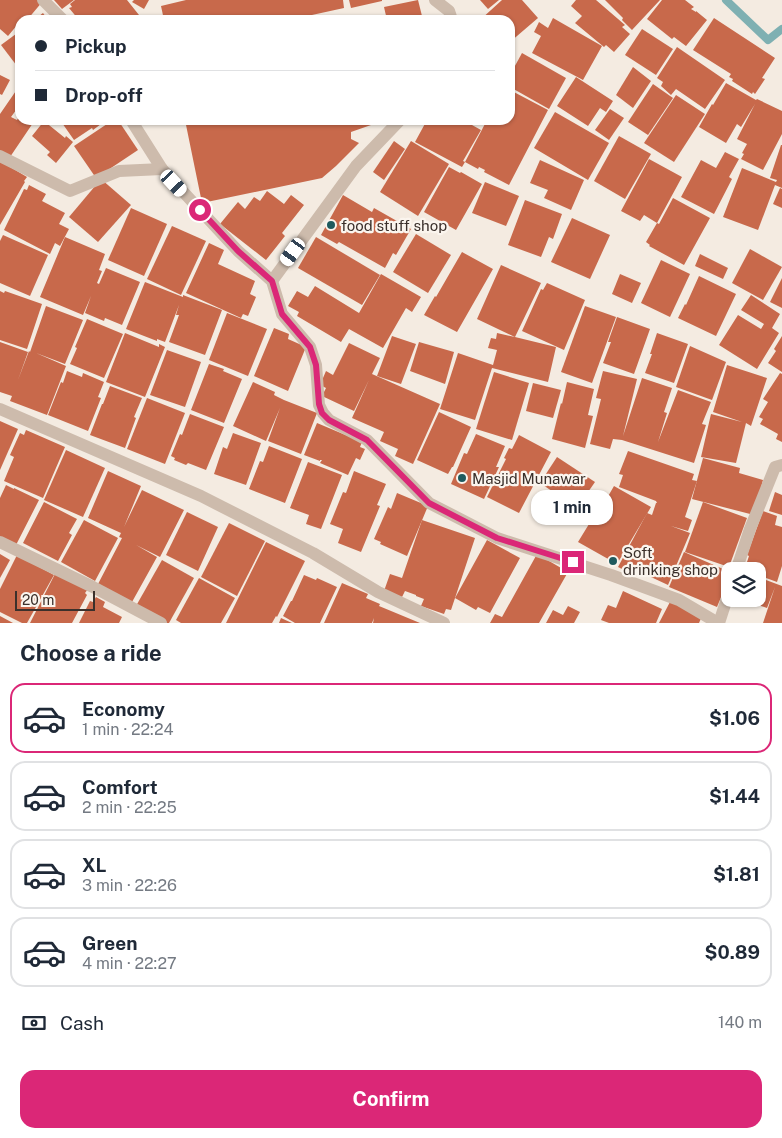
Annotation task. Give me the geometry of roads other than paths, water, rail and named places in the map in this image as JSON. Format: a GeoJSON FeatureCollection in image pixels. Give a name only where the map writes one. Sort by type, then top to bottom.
{"type":"FeatureCollection","features":[{"type":"Feature","properties":{"kind":"street"},"geometry":{"type":"LineString","coordinates":[[43,0],[58,15]]}},
{"type":"Feature","properties":{"kind":"street"},"geometry":{"type":"LineString","coordinates":[[435,0],[449,11],[450,15]]}},
{"type":"Feature","properties":{"kind":"street"},"geometry":{"type":"LineString","coordinates":[[134,125],[162,169],[238,251],[272,281],[282,314],[310,347],[316,365],[319,404],[322,413],[329,420],[367,440],[429,503],[497,538],[611,575],[679,600],[718,623],[724,607]]}},
{"type":"Feature","properties":{"kind":"street"},"geometry":{"type":"LineString","coordinates":[[272,281],[356,166],[395,125]]}},
{"type":"Feature","properties":{"kind":"street"},"geometry":{"type":"LineString","coordinates":[[0,156],[70,191],[119,171],[162,169]]}},
{"type":"Feature","properties":{"kind":"street"},"geometry":{"type":"LineString","coordinates":[[0,409],[201,496],[313,553],[378,592],[444,623]]}},
{"type":"Feature","properties":{"kind":"street"},"geometry":{"type":"LineString","coordinates":[[739,562],[775,467],[782,465]]}},
{"type":"Feature","properties":{"kind":"street"},"geometry":{"type":"LineString","coordinates":[[0,542],[93,587],[161,623]]}},
{"type":"Feature","properties":{"kind":"waterway"},"geometry":{"type":"LineString","coordinates":[[726,0],[768,40],[782,29]]}},
{"type":"Feature","properties":{"kind":"place","name":"food stuff shop"},"geometry":{"type":"Point","coordinates":[331,225]}},
{"type":"Feature","properties":{"kind":"place","name":"Masjid Munawar"},"geometry":{"type":"Point","coordinates":[462,478]}},
{"type":"Feature","properties":{"kind":"place","name":"Soft drinking shop"},"geometry":{"type":"Point","coordinates":[613,561]}}]}
